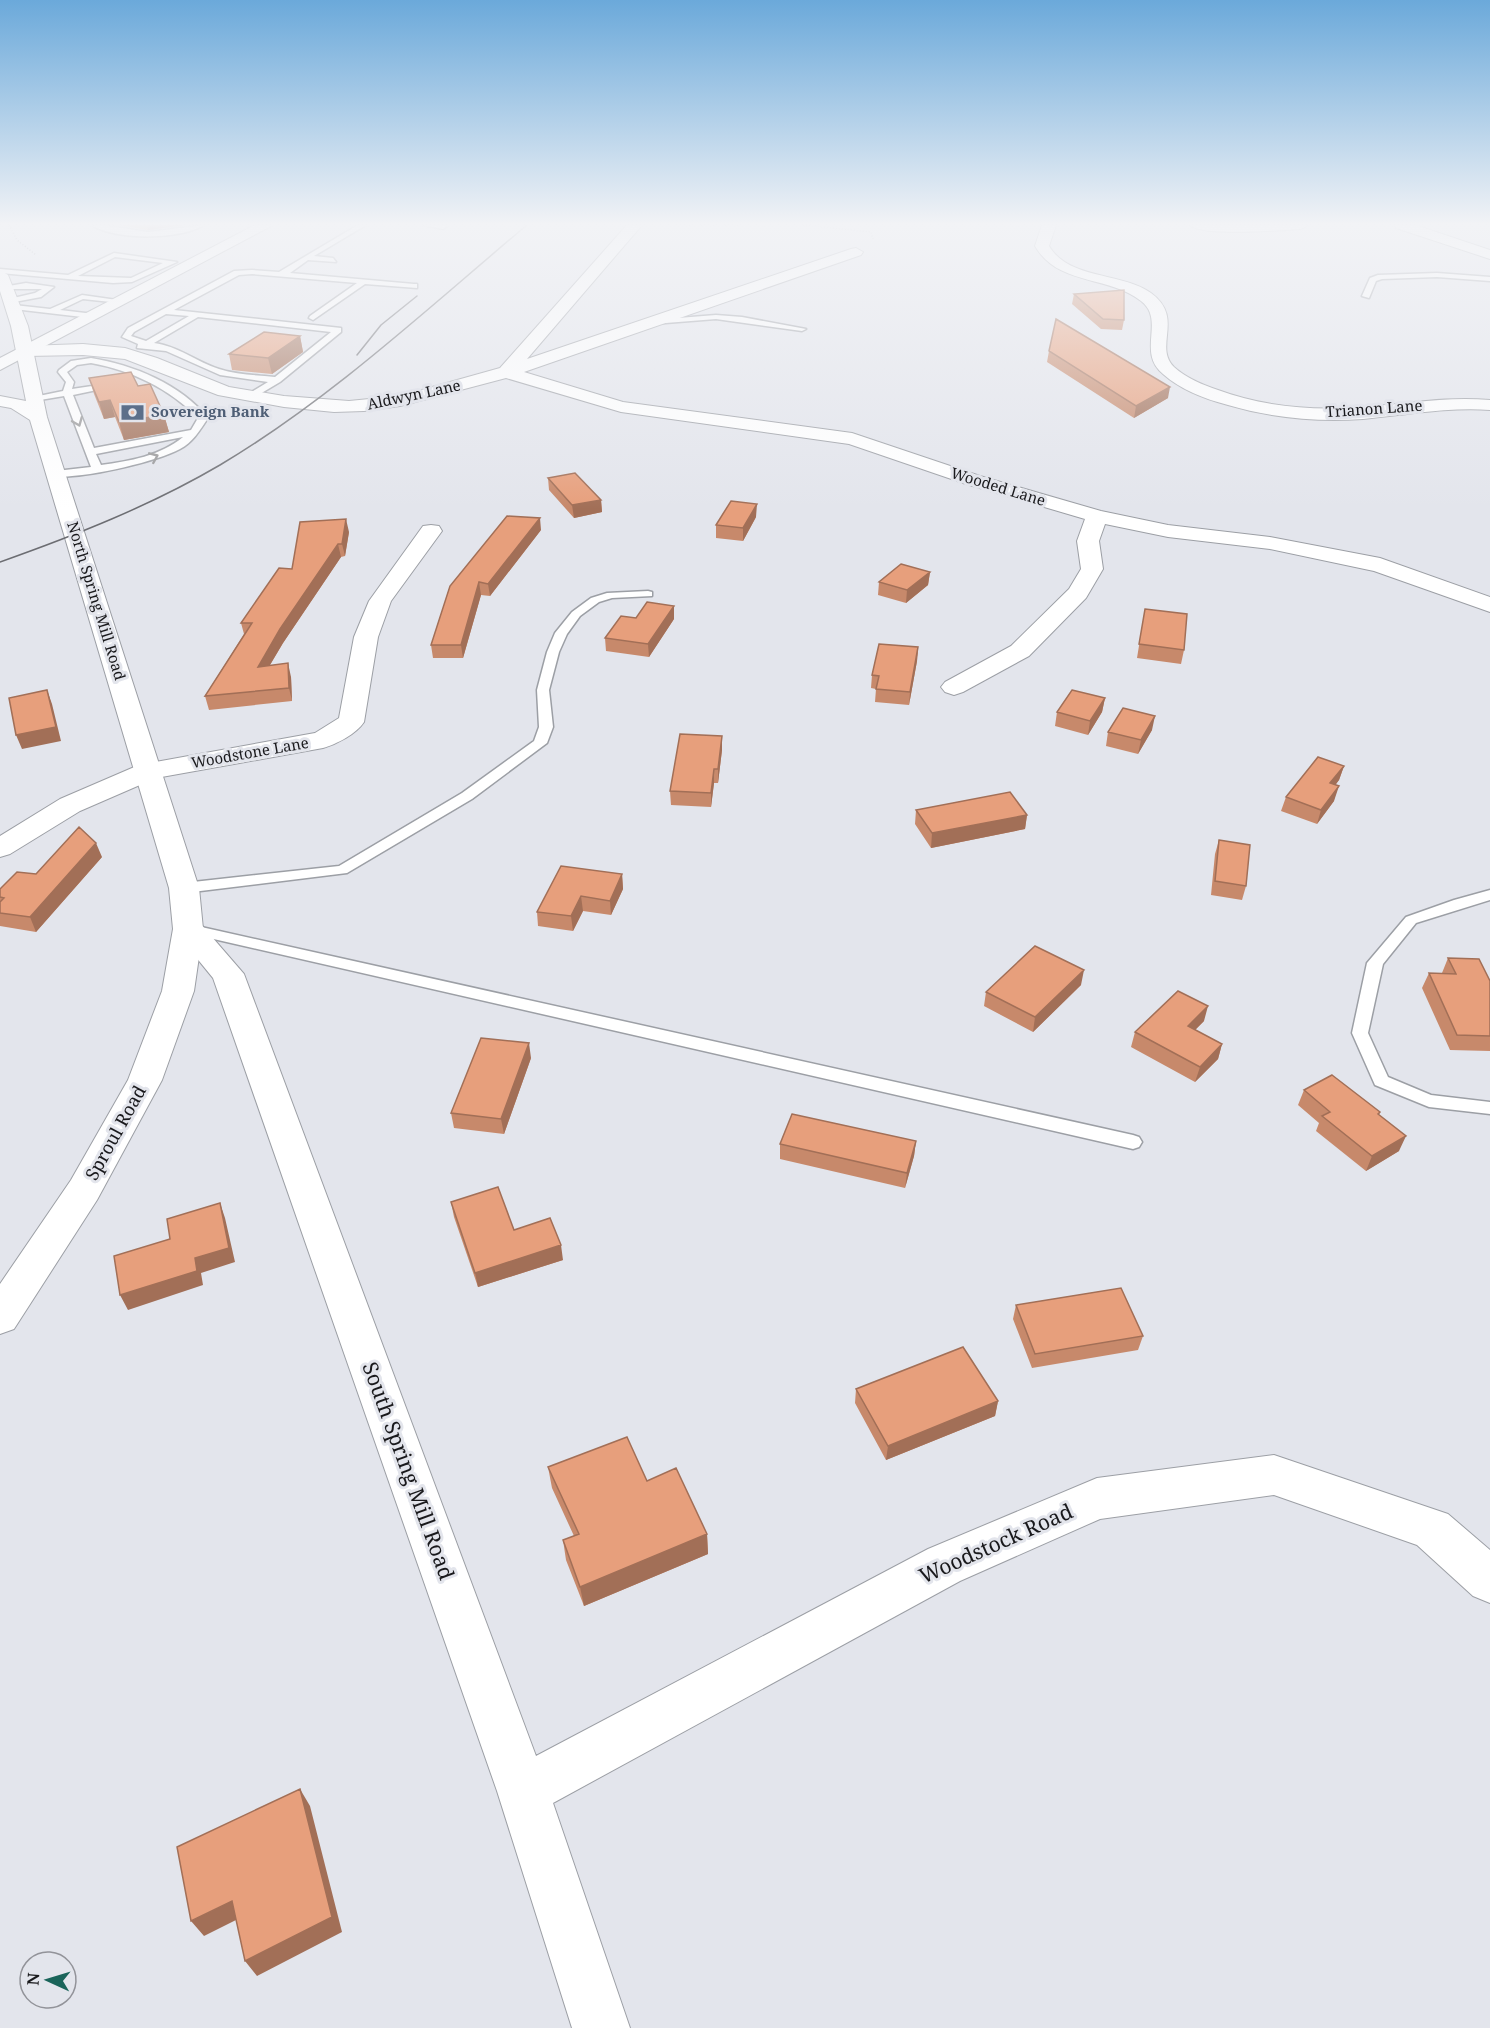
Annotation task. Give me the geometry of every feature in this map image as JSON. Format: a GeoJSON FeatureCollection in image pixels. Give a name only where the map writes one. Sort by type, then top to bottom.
{"type":"FeatureCollection","features":[{"type":"Feature","properties":{"kind":"main road","name":"North Spring Mill Road"},"geometry":{"type":"LineString","coordinates":[[17,320],[26,351],[36,407],[149,771],[186,909]]}},
{"type":"Feature","properties":{"kind":"main road"},"geometry":{"type":"LineString","coordinates":[[0,365],[84,320]]}},
{"type":"Feature","properties":{"kind":"main road"},"geometry":{"type":"LineString","coordinates":[[506,372],[552,320]]}},
{"type":"Feature","properties":{"kind":"main road","name":"Aldwyn Lane"},"geometry":{"type":"LineString","coordinates":[[26,351],[116,351],[148,360],[215,388],[250,396],[330,405],[366,406],[450,389],[660,320]]}},
{"type":"Feature","properties":{"kind":"main road","name":"Trianon Lane"},"geometry":{"type":"LineString","coordinates":[[1160,320],[1158,354],[1162,364],[1180,379],[1211,394],[1253,405],[1312,413],[1365,412],[1437,404],[1490,405]]}},
{"type":"Feature","properties":{"kind":"main road","name":"Wooded Lane"},"geometry":{"type":"LineString","coordinates":[[506,372],[621,407],[852,439],[973,480],[1097,516],[1168,531],[1270,543],[1380,565],[1490,605]]}},
{"type":"Feature","properties":{"kind":"main road"},"geometry":{"type":"LineString","coordinates":[[0,401],[36,407]]}},
{"type":"Feature","properties":{"kind":"main road"},"geometry":{"type":"LineString","coordinates":[[954,687],[1020,651],[1078,593],[1092,569],[1088,541],[1097,516]]}},
{"type":"Feature","properties":{"kind":"main road","name":"Woodstone Lane"},"geometry":{"type":"LineString","coordinates":[[0,848],[70,805],[149,771],[323,740],[351,722],[366,637],[380,601],[431,531]]}},
{"type":"Feature","properties":{"kind":"main road","name":"Sproul Road"},"geometry":{"type":"LineString","coordinates":[[0,1317],[84,1190],[145,1080],[178,991],[186,909]]}},
{"type":"Feature","properties":{"kind":"main road","name":"South Spring Mill Road"},"geometry":{"type":"LineString","coordinates":[[186,909],[228,974],[523,1791],[601,2028]]}},
{"type":"Feature","properties":{"kind":"main road","name":"Woodstock Road"},"geometry":{"type":"LineString","coordinates":[[523,1791],[944,1565],[1097,1499],[1274,1475],[1432,1529],[1490,1580]]}},
{"type":"Feature","properties":{"kind":"lane"},"geometry":{"type":"LineString","coordinates":[[150,320],[127,333],[129,339],[177,353],[216,370],[239,376],[277,380]]}},
{"type":"Feature","properties":{"kind":"lane"},"geometry":{"type":"LineString","coordinates":[[116,351],[147,344],[188,320]]}},
{"type":"Feature","properties":{"kind":"lane"},"geometry":{"type":"LineString","coordinates":[[240,320],[338,330],[277,380],[250,396]]}},
{"type":"Feature","properties":{"kind":"lane"},"geometry":{"type":"LineString","coordinates":[[653,322],[683,320]]}},
{"type":"Feature","properties":{"kind":"lane"},"geometry":{"type":"LineString","coordinates":[[746,320],[802,329]]}},
{"type":"Feature","properties":{"kind":"lane"},"geometry":{"type":"LineString","coordinates":[[56,474],[97,468],[148,460],[180,444],[197,432],[203,418],[197,409],[155,380],[106,362],[86,361],[63,369],[63,374],[70,382],[67,392],[97,468]]}},
{"type":"Feature","properties":{"kind":"lane"},"geometry":{"type":"LineString","coordinates":[[133,383],[155,380]]}},
{"type":"Feature","properties":{"kind":"lane"},"geometry":{"type":"LineString","coordinates":[[36,407],[67,392],[122,385]]}},
{"type":"Feature","properties":{"kind":"lane"},"geometry":{"type":"LineString","coordinates":[[90,452],[197,432]]}},
{"type":"Feature","properties":{"kind":"lane"},"geometry":{"type":"LineString","coordinates":[[186,909],[342,870],[467,796],[540,743],[546,728],[543,690],[553,652],[561,633],[576,614],[596,600],[611,595],[648,594]]}},
{"type":"Feature","properties":{"kind":"lane"},"geometry":{"type":"LineString","coordinates":[[1490,895],[1411,920],[1375,963],[1360,1033],[1381,1080],[1429,1101],[1490,1108]]}},
{"type":"Feature","properties":{"kind":"lane"},"geometry":{"type":"LineString","coordinates":[[186,909],[1133,1142]]}},
{"type":"Feature","properties":{"kind":"building"},"geometry":{"type":"Polygon","coordinates":[[[1057,320],[1170,387],[1136,406],[1049,351],[1057,320]]]}},
{"type":"Feature","properties":{"kind":"building"},"geometry":{"type":"Polygon","coordinates":[[[264,332],[300,336],[268,358],[229,354],[264,332]]]}},
{"type":"Feature","properties":{"kind":"building"},"geometry":{"type":"Polygon","coordinates":[[[131,372],[138,386],[150,384],[164,415],[119,422],[110,400],[99,402],[89,378],[131,372]]]}},
{"type":"Feature","properties":{"kind":"building"},"geometry":{"type":"Polygon","coordinates":[[[575,473],[601,500],[572,505],[548,478],[575,473]]]}},
{"type":"Feature","properties":{"kind":"building"},"geometry":{"type":"Polygon","coordinates":[[[731,501],[757,504],[743,528],[716,525],[731,501]]]}},
{"type":"Feature","properties":{"kind":"building"},"geometry":{"type":"Polygon","coordinates":[[[507,516],[540,518],[488,584],[479,582],[461,645],[431,645],[450,586],[507,516]]]}},
{"type":"Feature","properties":{"kind":"building"},"geometry":{"type":"Polygon","coordinates":[[[346,519],[342,544],[338,544],[280,629],[258,667],[288,663],[289,688],[205,696],[252,623],[241,623],[279,568],[292,569],[300,522],[346,519]]]}},
{"type":"Feature","properties":{"kind":"building"},"geometry":{"type":"Polygon","coordinates":[[[901,564],[930,572],[907,590],[879,582],[901,564]]]}},
{"type":"Feature","properties":{"kind":"building"},"geometry":{"type":"Polygon","coordinates":[[[647,602],[674,606],[648,644],[605,638],[621,616],[636,618],[647,602]]]}},
{"type":"Feature","properties":{"kind":"building"},"geometry":{"type":"Polygon","coordinates":[[[1145,609],[1187,614],[1184,650],[1139,644],[1145,609]]]}},
{"type":"Feature","properties":{"kind":"building"},"geometry":{"type":"Polygon","coordinates":[[[879,644],[918,647],[910,692],[876,689],[879,676],[872,675],[879,644]]]}},
{"type":"Feature","properties":{"kind":"building"},"geometry":{"type":"Polygon","coordinates":[[[47,690],[56,727],[16,735],[9,698],[47,690]]]}},
{"type":"Feature","properties":{"kind":"building"},"geometry":{"type":"Polygon","coordinates":[[[1072,690],[1105,698],[1090,721],[1057,712],[1072,690]]]}},
{"type":"Feature","properties":{"kind":"building"},"geometry":{"type":"Polygon","coordinates":[[[1123,708],[1155,716],[1141,740],[1108,732],[1123,708]]]}},
{"type":"Feature","properties":{"kind":"building"},"geometry":{"type":"Polygon","coordinates":[[[680,734],[722,736],[718,769],[714,769],[711,793],[670,791],[680,734]]]}},
{"type":"Feature","properties":{"kind":"building"},"geometry":{"type":"Polygon","coordinates":[[[1318,757],[1344,766],[1330,783],[1339,786],[1321,810],[1286,797],[1318,757]]]}},
{"type":"Feature","properties":{"kind":"building"},"geometry":{"type":"Polygon","coordinates":[[[1010,792],[1027,815],[932,833],[916,810],[1010,792]]]}},
{"type":"Feature","properties":{"kind":"building"},"geometry":{"type":"Polygon","coordinates":[[[79,827],[96,843],[30,917],[0,913],[0,902],[4,898],[0,897],[0,889],[17,872],[36,874],[79,827]]]}},
{"type":"Feature","properties":{"kind":"building"},"geometry":{"type":"Polygon","coordinates":[[[1219,840],[1250,845],[1246,886],[1215,881],[1219,840]]]}},
{"type":"Feature","properties":{"kind":"building"},"geometry":{"type":"Polygon","coordinates":[[[561,866],[622,874],[610,901],[581,896],[571,916],[537,912],[561,866]]]}},
{"type":"Feature","properties":{"kind":"building"},"geometry":{"type":"Polygon","coordinates":[[[1035,946],[1084,970],[1035,1017],[986,992],[1035,946]]]}},
{"type":"Feature","properties":{"kind":"building"},"geometry":{"type":"Polygon","coordinates":[[[1448,958],[1479,959],[1490,981],[1490,1036],[1457,1035],[1429,973],[1456,974],[1448,958]]]}},
{"type":"Feature","properties":{"kind":"building"},"geometry":{"type":"Polygon","coordinates":[[[1178,991],[1208,1006],[1188,1026],[1222,1044],[1200,1067],[1135,1032],[1178,991]]]}},
{"type":"Feature","properties":{"kind":"building"},"geometry":{"type":"Polygon","coordinates":[[[481,1038],[529,1043],[501,1119],[451,1113],[481,1038]]]}},
{"type":"Feature","properties":{"kind":"building"},"geometry":{"type":"Polygon","coordinates":[[[1332,1075],[1380,1112],[1378,1114],[1406,1136],[1372,1156],[1322,1116],[1330,1112],[1304,1090],[1332,1075]]]}},
{"type":"Feature","properties":{"kind":"building"},"geometry":{"type":"Polygon","coordinates":[[[792,1114],[916,1141],[907,1173],[780,1144],[792,1114]]]}},
{"type":"Feature","properties":{"kind":"building"},"geometry":{"type":"Polygon","coordinates":[[[498,1187],[514,1230],[550,1218],[561,1245],[475,1273],[451,1202],[498,1187]]]}},
{"type":"Feature","properties":{"kind":"building"},"geometry":{"type":"Polygon","coordinates":[[[220,1203],[229,1248],[195,1258],[197,1271],[120,1295],[114,1256],[170,1239],[167,1219],[220,1203]]]}},
{"type":"Feature","properties":{"kind":"building"},"geometry":{"type":"Polygon","coordinates":[[[1121,1288],[1143,1336],[1035,1354],[1016,1305],[1121,1288]]]}},
{"type":"Feature","properties":{"kind":"building"},"geometry":{"type":"Polygon","coordinates":[[[963,1347],[998,1401],[888,1446],[856,1389],[963,1347]]]}},
{"type":"Feature","properties":{"kind":"building"},"geometry":{"type":"Polygon","coordinates":[[[627,1437],[647,1481],[676,1468],[707,1534],[580,1587],[563,1540],[579,1534],[548,1467],[627,1437]]]}},
{"type":"Feature","properties":{"kind":"building"},"geometry":{"type":"Polygon","coordinates":[[[300,1789],[332,1917],[245,1961],[232,1901],[191,1921],[177,1847],[300,1789]]]}},
{"type":"Feature","properties":{"kind":"tram line"},"geometry":{"type":"LineString","coordinates":[[357,355],[388,320]]}},
{"type":"Feature","properties":{"kind":"tram line"},"geometry":{"type":"LineString","coordinates":[[0,562],[140,507],[220,465],[261,439],[340,382],[415,320]]}},
{"type":"Feature","properties":{"kind":"place","name":"Sovereign Bank"},"geometry":{"type":"Point","coordinates":[133,412]}}]}
